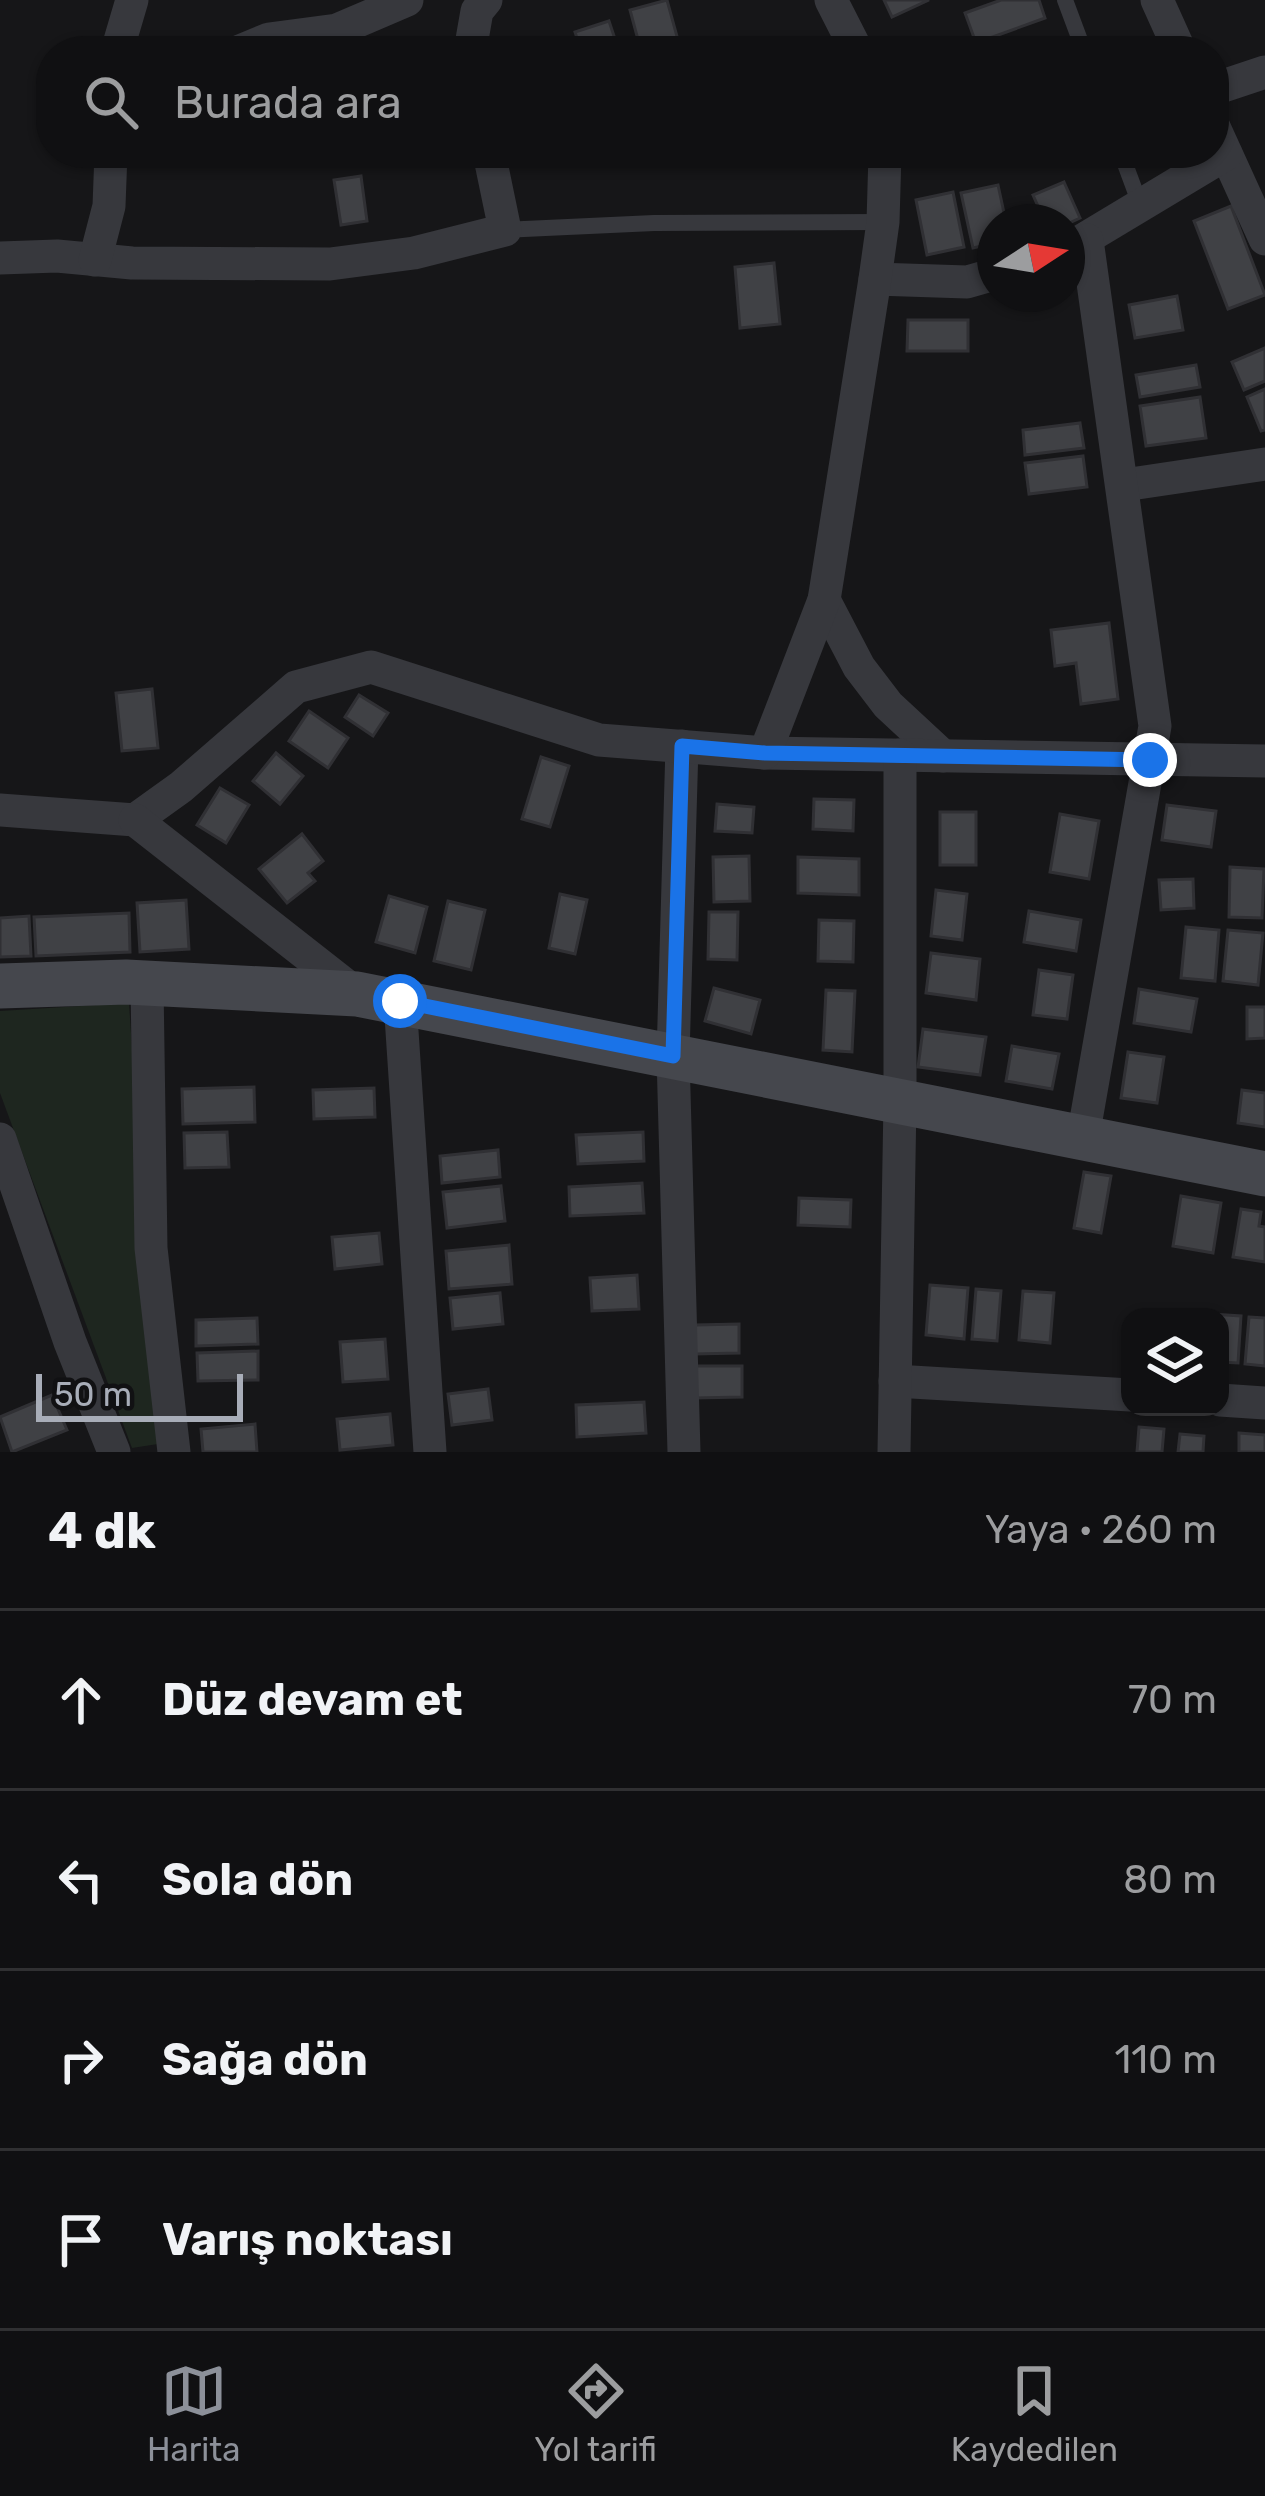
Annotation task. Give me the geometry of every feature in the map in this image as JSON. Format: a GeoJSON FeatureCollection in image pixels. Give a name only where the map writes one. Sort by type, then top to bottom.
{"type":"FeatureCollection","features":[{"type":"Feature","properties":{"kind":"street"},"geometry":{"type":"LineString","coordinates":[[121,36],[132,0]]}},
{"type":"Feature","properties":{"kind":"street"},"geometry":{"type":"LineString","coordinates":[[291,36],[337,30],[407,0]]}},
{"type":"Feature","properties":{"kind":"street"},"geometry":{"type":"LineString","coordinates":[[473,36],[477,11],[486,0]]}},
{"type":"Feature","properties":{"kind":"street"},"geometry":{"type":"LineString","coordinates":[[831,0],[849,36]]}},
{"type":"Feature","properties":{"kind":"street"},"geometry":{"type":"LineString","coordinates":[[1157,0],[1173,36]]}},
{"type":"Feature","properties":{"kind":"street"},"geometry":{"type":"LineString","coordinates":[[1229,84],[1265,72]]}},
{"type":"Feature","properties":{"kind":"street"},"geometry":{"type":"LineString","coordinates":[[1229,160],[1265,239]]}},
{"type":"Feature","properties":{"kind":"street"},"geometry":{"type":"LineString","coordinates":[[95,260],[109,206],[110,168]]}},
{"type":"Feature","properties":{"kind":"street"},"geometry":{"type":"LineString","coordinates":[[0,258],[330,264],[414,253],[505,230],[492,168]]}},
{"type":"Feature","properties":{"kind":"street"},"geometry":{"type":"LineString","coordinates":[[765,753],[824,600],[883,222],[885,168]]}},
{"type":"Feature","properties":{"kind":"street"},"geometry":{"type":"LineString","coordinates":[[1085,240],[1141,206],[1186,168]]}},
{"type":"Feature","properties":{"kind":"street"},"geometry":{"type":"LineString","coordinates":[[875,279],[977,279]]}},
{"type":"Feature","properties":{"kind":"street"},"geometry":{"type":"LineString","coordinates":[[1083,1138],[1154,726],[1124,485],[1085,286]]}},
{"type":"Feature","properties":{"kind":"street"},"geometry":{"type":"LineString","coordinates":[[1124,485],[1265,464]]}},
{"type":"Feature","properties":{"kind":"street"},"geometry":{"type":"LineString","coordinates":[[824,600],[859,667],[888,705],[944,756]]}},
{"type":"Feature","properties":{"kind":"street"},"geometry":{"type":"LineString","coordinates":[[134,820],[181,788],[296,687],[371,667],[599,740],[765,753],[1265,761]]}},
{"type":"Feature","properties":{"kind":"street"},"geometry":{"type":"LineString","coordinates":[[682,746],[673,1056],[684,1452]]}},
{"type":"Feature","properties":{"kind":"street"},"geometry":{"type":"LineString","coordinates":[[894,1452],[900,755]]}},
{"type":"Feature","properties":{"kind":"street"},"geometry":{"type":"LineString","coordinates":[[0,810],[134,820],[378,998],[430,1452]]}},
{"type":"Feature","properties":{"kind":"street"},"geometry":{"type":"LineString","coordinates":[[0,986],[146,983],[378,998],[1265,1174]]}},
{"type":"Feature","properties":{"kind":"street"},"geometry":{"type":"LineString","coordinates":[[146,983],[151,1248],[174,1452]]}},
{"type":"Feature","properties":{"kind":"street"},"geometry":{"type":"LineString","coordinates":[[0,1138],[70,1342],[114,1452]]}},
{"type":"Feature","properties":{"kind":"street"},"geometry":{"type":"LineString","coordinates":[[895,1381],[1121,1394]]}},
{"type":"Feature","properties":{"kind":"street"},"geometry":{"type":"LineString","coordinates":[[1229,1400],[1265,1402]]}},
{"type":"Feature","properties":{"kind":"lane"},"geometry":{"type":"LineString","coordinates":[[1065,0],[1078,36]]}},
{"type":"Feature","properties":{"kind":"lane"},"geometry":{"type":"LineString","coordinates":[[1127,168],[1141,206]]}},
{"type":"Feature","properties":{"kind":"lane"},"geometry":{"type":"LineString","coordinates":[[505,230],[883,222]]}},
{"type":"Feature","properties":{"kind":"shaded area"},"geometry":{"type":"Polygon","coordinates":[[[129,1003],[158,1444],[132,1448],[0,1093],[0,1011],[129,1003]]]}},
{"type":"Feature","properties":{"kind":"building"},"geometry":{"type":"Polygon","coordinates":[[[667,0],[677,36],[637,36],[630,10],[667,0]]]}},
{"type":"Feature","properties":{"kind":"building"},"geometry":{"type":"Polygon","coordinates":[[[884,0],[929,0],[892,17],[884,0]]]}},
{"type":"Feature","properties":{"kind":"building"},"geometry":{"type":"Polygon","coordinates":[[[1001,0],[1039,0],[1045,18],[995,36],[973,36],[965,13],[1001,0]]]}},
{"type":"Feature","properties":{"kind":"building"},"geometry":{"type":"Polygon","coordinates":[[[609,21],[614,36],[576,36],[575,32],[609,21]]]}},
{"type":"Feature","properties":{"kind":"building"},"geometry":{"type":"Polygon","coordinates":[[[361,176],[367,221],[341,225],[334,180],[361,176]]]}},
{"type":"Feature","properties":{"kind":"building"},"geometry":{"type":"Polygon","coordinates":[[[1064,182],[1074,204],[1037,204],[1033,195],[1064,182]]]}},
{"type":"Feature","properties":{"kind":"building"},"geometry":{"type":"Polygon","coordinates":[[[998,185],[1002,204],[977,204],[977,247],[973,248],[961,193],[998,185]]]}},
{"type":"Feature","properties":{"kind":"building"},"geometry":{"type":"Polygon","coordinates":[[[953,192],[964,247],[927,255],[916,200],[953,192]]]}},
{"type":"Feature","properties":{"kind":"building"},"geometry":{"type":"Polygon","coordinates":[[[1231,206],[1265,295],[1228,309],[1194,221],[1231,206]]]}},
{"type":"Feature","properties":{"kind":"building"},"geometry":{"type":"Polygon","coordinates":[[[774,263],[780,324],[740,328],[735,267],[774,263]]]}},
{"type":"Feature","properties":{"kind":"building"},"geometry":{"type":"Polygon","coordinates":[[[1177,296],[1183,330],[1135,338],[1129,305],[1177,296]]]}},
{"type":"Feature","properties":{"kind":"building"},"geometry":{"type":"Polygon","coordinates":[[[908,320],[968,320],[968,351],[907,351],[908,320]]]}},
{"type":"Feature","properties":{"kind":"building"},"geometry":{"type":"Polygon","coordinates":[[[1265,348],[1265,381],[1244,390],[1232,362],[1265,348]]]}},
{"type":"Feature","properties":{"kind":"building"},"geometry":{"type":"Polygon","coordinates":[[[1196,365],[1200,387],[1140,397],[1136,375],[1196,365]]]}},
{"type":"Feature","properties":{"kind":"building"},"geometry":{"type":"Polygon","coordinates":[[[1265,389],[1265,430],[1261,431],[1247,397],[1265,389]]]}},
{"type":"Feature","properties":{"kind":"building"},"geometry":{"type":"Polygon","coordinates":[[[1200,397],[1206,438],[1146,446],[1140,406],[1200,397]]]}},
{"type":"Feature","properties":{"kind":"building"},"geometry":{"type":"Polygon","coordinates":[[[1080,423],[1084,448],[1025,455],[1023,430],[1080,423]]]}},
{"type":"Feature","properties":{"kind":"building"},"geometry":{"type":"Polygon","coordinates":[[[1083,456],[1087,487],[1029,494],[1025,463],[1083,456]]]}},
{"type":"Feature","properties":{"kind":"building"},"geometry":{"type":"Polygon","coordinates":[[[1109,623],[1118,699],[1081,704],[1076,663],[1055,666],[1051,630],[1109,623]]]}},
{"type":"Feature","properties":{"kind":"building"},"geometry":{"type":"Polygon","coordinates":[[[152,689],[158,748],[122,751],[116,693],[152,689]]]}},
{"type":"Feature","properties":{"kind":"building"},"geometry":{"type":"Polygon","coordinates":[[[359,695],[388,713],[373,736],[345,717],[359,695]]]}},
{"type":"Feature","properties":{"kind":"building"},"geometry":{"type":"Polygon","coordinates":[[[309,711],[348,738],[328,768],[289,741],[309,711]]]}},
{"type":"Feature","properties":{"kind":"building"},"geometry":{"type":"Polygon","coordinates":[[[276,753],[303,776],[280,804],[253,781],[276,753]]]}},
{"type":"Feature","properties":{"kind":"building"},"geometry":{"type":"Polygon","coordinates":[[[541,757],[569,766],[550,827],[522,819],[541,757]]]}},
{"type":"Feature","properties":{"kind":"building"},"geometry":{"type":"Polygon","coordinates":[[[220,788],[249,805],[226,843],[197,825],[220,788]]]}},
{"type":"Feature","properties":{"kind":"building"},"geometry":{"type":"Polygon","coordinates":[[[814,799],[854,800],[853,831],[813,829],[814,799]]]}},
{"type":"Feature","properties":{"kind":"building"},"geometry":{"type":"Polygon","coordinates":[[[717,804],[754,807],[752,833],[715,831],[717,804]]]}},
{"type":"Feature","properties":{"kind":"building"},"geometry":{"type":"Polygon","coordinates":[[[1167,805],[1216,811],[1211,847],[1162,840],[1167,805]]]}},
{"type":"Feature","properties":{"kind":"building"},"geometry":{"type":"Polygon","coordinates":[[[940,812],[976,812],[976,865],[940,865],[940,812]]]}},
{"type":"Feature","properties":{"kind":"building"},"geometry":{"type":"Polygon","coordinates":[[[1060,814],[1099,821],[1089,879],[1050,872],[1060,814]]]}},
{"type":"Feature","properties":{"kind":"building"},"geometry":{"type":"Polygon","coordinates":[[[302,834],[323,861],[308,873],[315,881],[287,903],[259,869],[302,834]]]}},
{"type":"Feature","properties":{"kind":"building"},"geometry":{"type":"Polygon","coordinates":[[[749,856],[750,901],[714,902],[713,857],[749,856]]]}},
{"type":"Feature","properties":{"kind":"building"},"geometry":{"type":"Polygon","coordinates":[[[798,857],[859,859],[859,895],[798,893],[798,857]]]}},
{"type":"Feature","properties":{"kind":"building"},"geometry":{"type":"Polygon","coordinates":[[[1230,867],[1264,869],[1262,918],[1229,917],[1230,867]]]}},
{"type":"Feature","properties":{"kind":"building"},"geometry":{"type":"Polygon","coordinates":[[[1193,879],[1194,908],[1161,910],[1159,880],[1193,879]]]}},
{"type":"Feature","properties":{"kind":"building"},"geometry":{"type":"Polygon","coordinates":[[[936,890],[967,894],[962,940],[931,936],[936,890]]]}},
{"type":"Feature","properties":{"kind":"building"},"geometry":{"type":"Polygon","coordinates":[[[560,894],[587,900],[575,954],[549,948],[560,894]]]}},
{"type":"Feature","properties":{"kind":"building"},"geometry":{"type":"Polygon","coordinates":[[[389,896],[427,907],[415,953],[376,942],[389,896]]]}},
{"type":"Feature","properties":{"kind":"building"},"geometry":{"type":"Polygon","coordinates":[[[186,900],[189,949],[140,952],[137,903],[186,900]]]}},
{"type":"Feature","properties":{"kind":"building"},"geometry":{"type":"Polygon","coordinates":[[[448,901],[485,910],[471,970],[434,961],[448,901]]]}},
{"type":"Feature","properties":{"kind":"building"},"geometry":{"type":"Polygon","coordinates":[[[1029,911],[1081,920],[1076,951],[1024,942],[1029,911]]]}},
{"type":"Feature","properties":{"kind":"building"},"geometry":{"type":"Polygon","coordinates":[[[709,912],[738,912],[737,960],[708,959],[709,912]]]}},
{"type":"Feature","properties":{"kind":"building"},"geometry":{"type":"Polygon","coordinates":[[[129,913],[130,952],[36,956],[34,917],[129,913]]]}},
{"type":"Feature","properties":{"kind":"building"},"geometry":{"type":"Polygon","coordinates":[[[29,916],[31,956],[0,957],[0,918],[29,916]]]}},
{"type":"Feature","properties":{"kind":"building"},"geometry":{"type":"Polygon","coordinates":[[[819,920],[854,921],[853,962],[818,961],[819,920]]]}},
{"type":"Feature","properties":{"kind":"building"},"geometry":{"type":"Polygon","coordinates":[[[1186,927],[1219,930],[1215,981],[1181,978],[1186,927]]]}},
{"type":"Feature","properties":{"kind":"building"},"geometry":{"type":"Polygon","coordinates":[[[1228,930],[1263,933],[1258,985],[1223,981],[1228,930]]]}},
{"type":"Feature","properties":{"kind":"building"},"geometry":{"type":"Polygon","coordinates":[[[931,953],[980,959],[976,1000],[926,993],[931,953]]]}},
{"type":"Feature","properties":{"kind":"building"},"geometry":{"type":"Polygon","coordinates":[[[1039,970],[1073,975],[1067,1019],[1033,1015],[1039,970]]]}},
{"type":"Feature","properties":{"kind":"building"},"geometry":{"type":"Polygon","coordinates":[[[714,988],[760,1000],[751,1034],[705,1021],[714,988]]]}},
{"type":"Feature","properties":{"kind":"building"},"geometry":{"type":"Polygon","coordinates":[[[1139,989],[1197,999],[1191,1032],[1134,1023],[1139,989]]]}},
{"type":"Feature","properties":{"kind":"building"},"geometry":{"type":"Polygon","coordinates":[[[826,990],[855,991],[852,1052],[823,1050],[826,990]]]}},
{"type":"Feature","properties":{"kind":"building"},"geometry":{"type":"Polygon","coordinates":[[[1247,1007],[1265,1007],[1265,1038],[1247,1039],[1247,1007]]]}},
{"type":"Feature","properties":{"kind":"building"},"geometry":{"type":"Polygon","coordinates":[[[923,1029],[986,1037],[980,1075],[918,1067],[923,1029]]]}},
{"type":"Feature","properties":{"kind":"building"},"geometry":{"type":"Polygon","coordinates":[[[1012,1046],[1059,1054],[1052,1089],[1006,1081],[1012,1046]]]}},
{"type":"Feature","properties":{"kind":"building"},"geometry":{"type":"Polygon","coordinates":[[[1128,1052],[1164,1057],[1157,1103],[1121,1098],[1128,1052]]]}},
{"type":"Feature","properties":{"kind":"building"},"geometry":{"type":"Polygon","coordinates":[[[254,1087],[255,1122],[183,1124],[182,1089],[254,1087]]]}},
{"type":"Feature","properties":{"kind":"building"},"geometry":{"type":"Polygon","coordinates":[[[374,1088],[375,1117],[314,1119],[313,1090],[374,1088]]]}},
{"type":"Feature","properties":{"kind":"building"},"geometry":{"type":"Polygon","coordinates":[[[1242,1090],[1265,1093],[1265,1127],[1238,1123],[1242,1090]]]}},
{"type":"Feature","properties":{"kind":"building"},"geometry":{"type":"Polygon","coordinates":[[[227,1132],[229,1167],[185,1168],[184,1133],[227,1132]]]}},
{"type":"Feature","properties":{"kind":"building"},"geometry":{"type":"Polygon","coordinates":[[[643,1132],[644,1161],[578,1164],[576,1135],[643,1132]]]}},
{"type":"Feature","properties":{"kind":"building"},"geometry":{"type":"Polygon","coordinates":[[[498,1150],[500,1177],[442,1183],[440,1156],[498,1150]]]}},
{"type":"Feature","properties":{"kind":"building"},"geometry":{"type":"Polygon","coordinates":[[[1084,1172],[1111,1176],[1101,1233],[1074,1228],[1084,1172]]]}},
{"type":"Feature","properties":{"kind":"building"},"geometry":{"type":"Polygon","coordinates":[[[642,1183],[644,1213],[570,1216],[569,1187],[642,1183]]]}},
{"type":"Feature","properties":{"kind":"building"},"geometry":{"type":"Polygon","coordinates":[[[501,1186],[505,1221],[447,1228],[443,1192],[501,1186]]]}},
{"type":"Feature","properties":{"kind":"building"},"geometry":{"type":"Polygon","coordinates":[[[1181,1196],[1221,1203],[1213,1253],[1173,1246],[1181,1196]]]}},
{"type":"Feature","properties":{"kind":"building"},"geometry":{"type":"Polygon","coordinates":[[[799,1198],[851,1200],[850,1227],[798,1225],[799,1198]]]}},
{"type":"Feature","properties":{"kind":"building"},"geometry":{"type":"Polygon","coordinates":[[[1241,1209],[1261,1212],[1265,1262],[1233,1257],[1241,1209]]]}},
{"type":"Feature","properties":{"kind":"building"},"geometry":{"type":"Polygon","coordinates":[[[379,1233],[382,1264],[335,1269],[332,1237],[379,1233]]]}},
{"type":"Feature","properties":{"kind":"building"},"geometry":{"type":"Polygon","coordinates":[[[509,1245],[512,1284],[449,1289],[446,1251],[509,1245]]]}},
{"type":"Feature","properties":{"kind":"building"},"geometry":{"type":"Polygon","coordinates":[[[637,1275],[639,1309],[592,1311],[590,1278],[637,1275]]]}},
{"type":"Feature","properties":{"kind":"building"},"geometry":{"type":"Polygon","coordinates":[[[930,1285],[968,1288],[964,1339],[926,1335],[930,1285]]]}},
{"type":"Feature","properties":{"kind":"building"},"geometry":{"type":"Polygon","coordinates":[[[976,1289],[1001,1291],[997,1341],[972,1339],[976,1289]]]}},
{"type":"Feature","properties":{"kind":"building"},"geometry":{"type":"Polygon","coordinates":[[[1023,1291],[1054,1293],[1050,1343],[1019,1340],[1023,1291]]]}},
{"type":"Feature","properties":{"kind":"building"},"geometry":{"type":"Polygon","coordinates":[[[500,1293],[503,1324],[453,1329],[450,1298],[500,1293]]]}},
{"type":"Feature","properties":{"kind":"building"},"geometry":{"type":"Polygon","coordinates":[[[1229,1315],[1241,1316],[1238,1363],[1229,1362],[1229,1315]]]}},
{"type":"Feature","properties":{"kind":"building"},"geometry":{"type":"Polygon","coordinates":[[[1249,1317],[1265,1318],[1265,1366],[1245,1364],[1249,1317]]]}},
{"type":"Feature","properties":{"kind":"building"},"geometry":{"type":"Polygon","coordinates":[[[257,1318],[258,1344],[196,1346],[196,1320],[257,1318]]]}},
{"type":"Feature","properties":{"kind":"building"},"geometry":{"type":"Polygon","coordinates":[[[739,1324],[739,1353],[695,1354],[695,1325],[739,1324]]]}},
{"type":"Feature","properties":{"kind":"building"},"geometry":{"type":"Polygon","coordinates":[[[385,1339],[388,1379],[343,1382],[340,1342],[385,1339]]]}},
{"type":"Feature","properties":{"kind":"building"},"geometry":{"type":"Polygon","coordinates":[[[258,1351],[258,1380],[198,1381],[197,1353],[258,1351]]]}},
{"type":"Feature","properties":{"kind":"building"},"geometry":{"type":"Polygon","coordinates":[[[695,1366],[742,1366],[742,1397],[695,1398],[695,1366]]]}},
{"type":"Feature","properties":{"kind":"building"},"geometry":{"type":"Polygon","coordinates":[[[488,1389],[492,1420],[452,1425],[448,1394],[488,1389]]]}},
{"type":"Feature","properties":{"kind":"building"},"geometry":{"type":"Polygon","coordinates":[[[52,1395],[67,1430],[12,1452],[0,1417],[52,1395]]]}},
{"type":"Feature","properties":{"kind":"building"},"geometry":{"type":"Polygon","coordinates":[[[644,1402],[646,1433],[577,1437],[576,1405],[644,1402]]]}},
{"type":"Feature","properties":{"kind":"building"},"geometry":{"type":"Polygon","coordinates":[[[390,1414],[393,1445],[340,1450],[337,1419],[390,1414]]]}},
{"type":"Feature","properties":{"kind":"building"},"geometry":{"type":"Polygon","coordinates":[[[255,1424],[257,1452],[203,1452],[201,1429],[255,1424]]]}},
{"type":"Feature","properties":{"kind":"building"},"geometry":{"type":"Polygon","coordinates":[[[1139,1427],[1164,1429],[1162,1452],[1137,1452],[1139,1427]]]}},
{"type":"Feature","properties":{"kind":"building"},"geometry":{"type":"Polygon","coordinates":[[[1239,1433],[1265,1435],[1265,1452],[1239,1452],[1239,1433]]]}},
{"type":"Feature","properties":{"kind":"building"},"geometry":{"type":"Polygon","coordinates":[[[1180,1434],[1204,1436],[1203,1452],[1178,1452],[1180,1434]]]}},
{"type":"Feature","properties":{"kind":"route"},"geometry":{"type":"LineString","coordinates":[[400,1001],[673,1056],[682,746],[765,753],[1150,760]]}}]}
